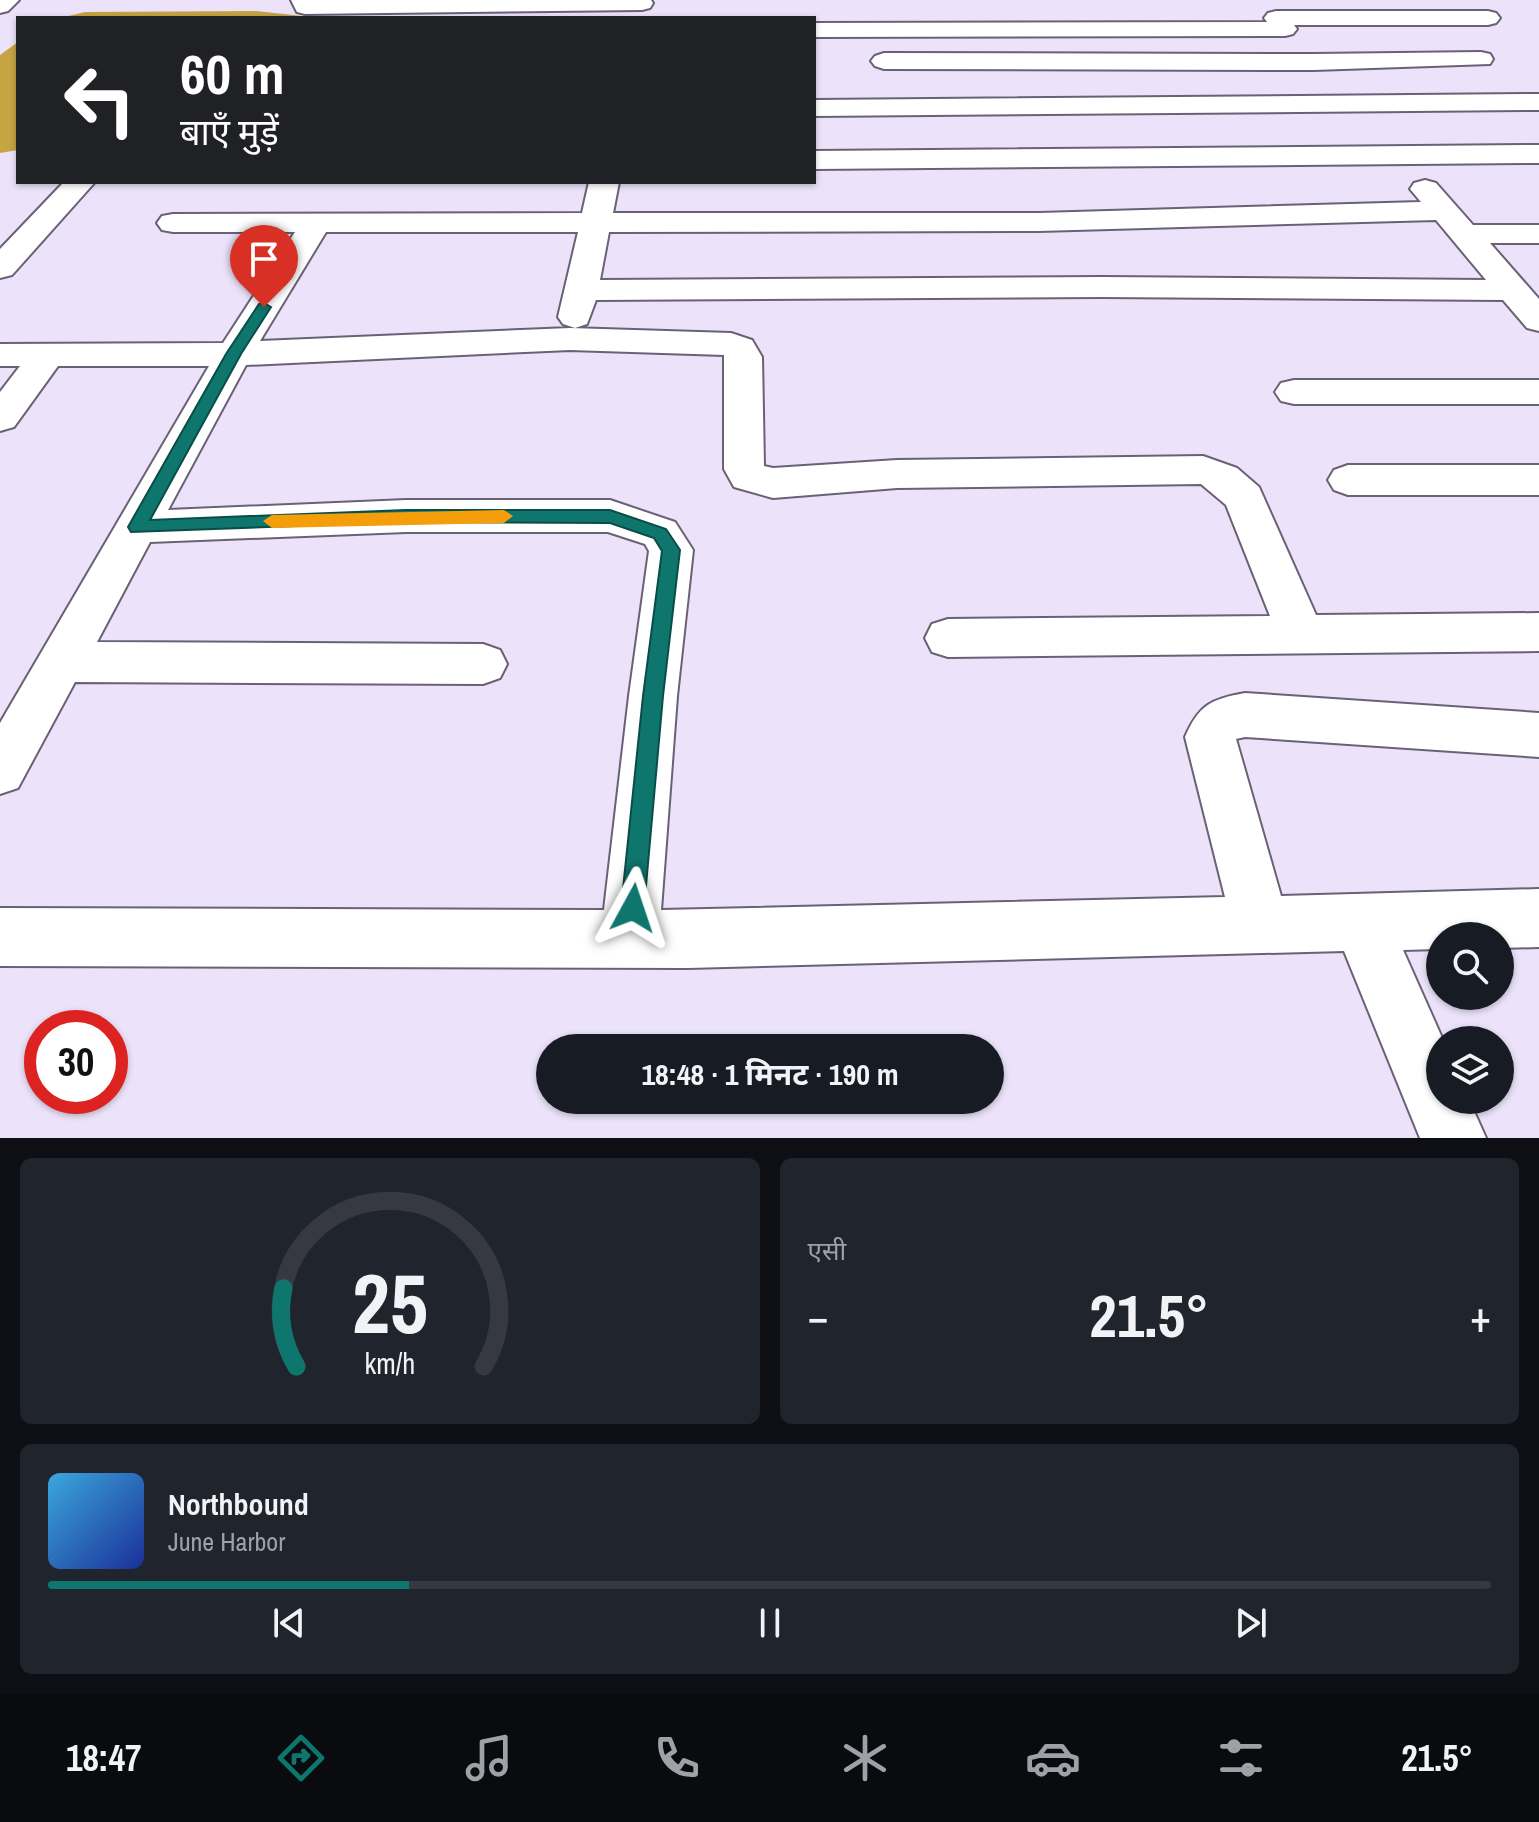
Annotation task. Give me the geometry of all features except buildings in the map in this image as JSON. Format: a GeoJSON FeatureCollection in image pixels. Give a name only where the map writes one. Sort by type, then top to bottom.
{"type":"FeatureCollection","features":[{"type":"Feature","properties":{"kind":"street"},"geometry":{"type":"LineString","coordinates":[[0,6],[8,0]]}},
{"type":"Feature","properties":{"kind":"street"},"geometry":{"type":"LineString","coordinates":[[302,0],[305,7],[642,7]]}},
{"type":"Feature","properties":{"kind":"street"},"geometry":{"type":"LineString","coordinates":[[1273,16],[1539,320]]}},
{"type":"Feature","properties":{"kind":"street"},"geometry":{"type":"LineString","coordinates":[[816,30],[1273,16],[1488,18]]}},
{"type":"Feature","properties":{"kind":"street"},"geometry":{"type":"LineString","coordinates":[[884,61],[1314,62],[1481,59]]}},
{"type":"Feature","properties":{"kind":"street"},"geometry":{"type":"LineString","coordinates":[[816,108],[1539,102]]}},
{"type":"Feature","properties":{"kind":"street"},"geometry":{"type":"LineString","coordinates":[[998,105],[1028,160]]}},
{"type":"Feature","properties":{"kind":"street"},"geometry":{"type":"LineString","coordinates":[[816,160],[1539,154]]}},
{"type":"Feature","properties":{"kind":"street"},"geometry":{"type":"LineString","coordinates":[[0,268],[78,184]]}},
{"type":"Feature","properties":{"kind":"street"},"geometry":{"type":"LineString","coordinates":[[570,339],[604,184]]}},
{"type":"Feature","properties":{"kind":"street"},"geometry":{"type":"LineString","coordinates":[[1420,184],[1465,184]]}},
{"type":"Feature","properties":{"kind":"street"},"geometry":{"type":"LineString","coordinates":[[173,223],[1454,222],[1539,234]]}},
{"type":"Feature","properties":{"kind":"street"},"geometry":{"type":"LineString","coordinates":[[0,771],[234,354],[316,223]]}},
{"type":"Feature","properties":{"kind":"street"},"geometry":{"type":"LineString","coordinates":[[580,290],[1087,287],[1512,290]]}},
{"type":"Feature","properties":{"kind":"street"},"geometry":{"type":"LineString","coordinates":[[0,355],[234,354],[570,339],[717,342],[739,348],[744,357],[744,469],[748,477],[773,483],[897,474],[1212,471],[1229,481],[1244,498],[1301,635]]}},
{"type":"Feature","properties":{"kind":"street"},"geometry":{"type":"LineString","coordinates":[[0,418],[48,355]]}},
{"type":"Feature","properties":{"kind":"street"},"geometry":{"type":"LineString","coordinates":[[1294,392],[1539,392]]}},
{"type":"Feature","properties":{"kind":"street"},"geometry":{"type":"LineString","coordinates":[[1348,480],[1539,480]]}},
{"type":"Feature","properties":{"kind":"street"},"geometry":{"type":"LineString","coordinates":[[137,527],[406,516],[610,516],[660,533],[671,550],[653,696],[630,939]]}},
{"type":"Feature","properties":{"kind":"street"},"geometry":{"type":"LineString","coordinates":[[948,638],[1539,632]]}},
{"type":"Feature","properties":{"kind":"street"},"geometry":{"type":"LineString","coordinates":[[61,662],[483,664]]}},
{"type":"Feature","properties":{"kind":"street"},"geometry":{"type":"LineString","coordinates":[[1261,925],[1210,737],[1221,719],[1245,715],[1539,735]]}},
{"type":"Feature","properties":{"kind":"street"},"geometry":{"type":"LineString","coordinates":[[0,937],[630,939],[1539,918]]}},
{"type":"Feature","properties":{"kind":"street"},"geometry":{"type":"LineString","coordinates":[[1361,922],[1453,1138]]}},
{"type":"Feature","properties":{"kind":"shaded area"},"geometry":{"type":"Polygon","coordinates":[[[256,11],[302,16],[68,16],[85,12],[256,11]]]}},
{"type":"Feature","properties":{"kind":"shaded area"},"geometry":{"type":"Polygon","coordinates":[[[16,43],[16,150],[0,153],[0,55],[16,43]]]}},
{"type":"Feature","properties":{"kind":"slow traffic"},"geometry":{"type":"LineString","coordinates":[[272,521],[504,516]]}},
{"type":"Feature","properties":{"kind":"route"},"geometry":{"type":"LineString","coordinates":[[264,307],[234,354],[137,527],[406,516],[610,516],[660,533],[671,550],[653,696],[633,908]]}}]}
